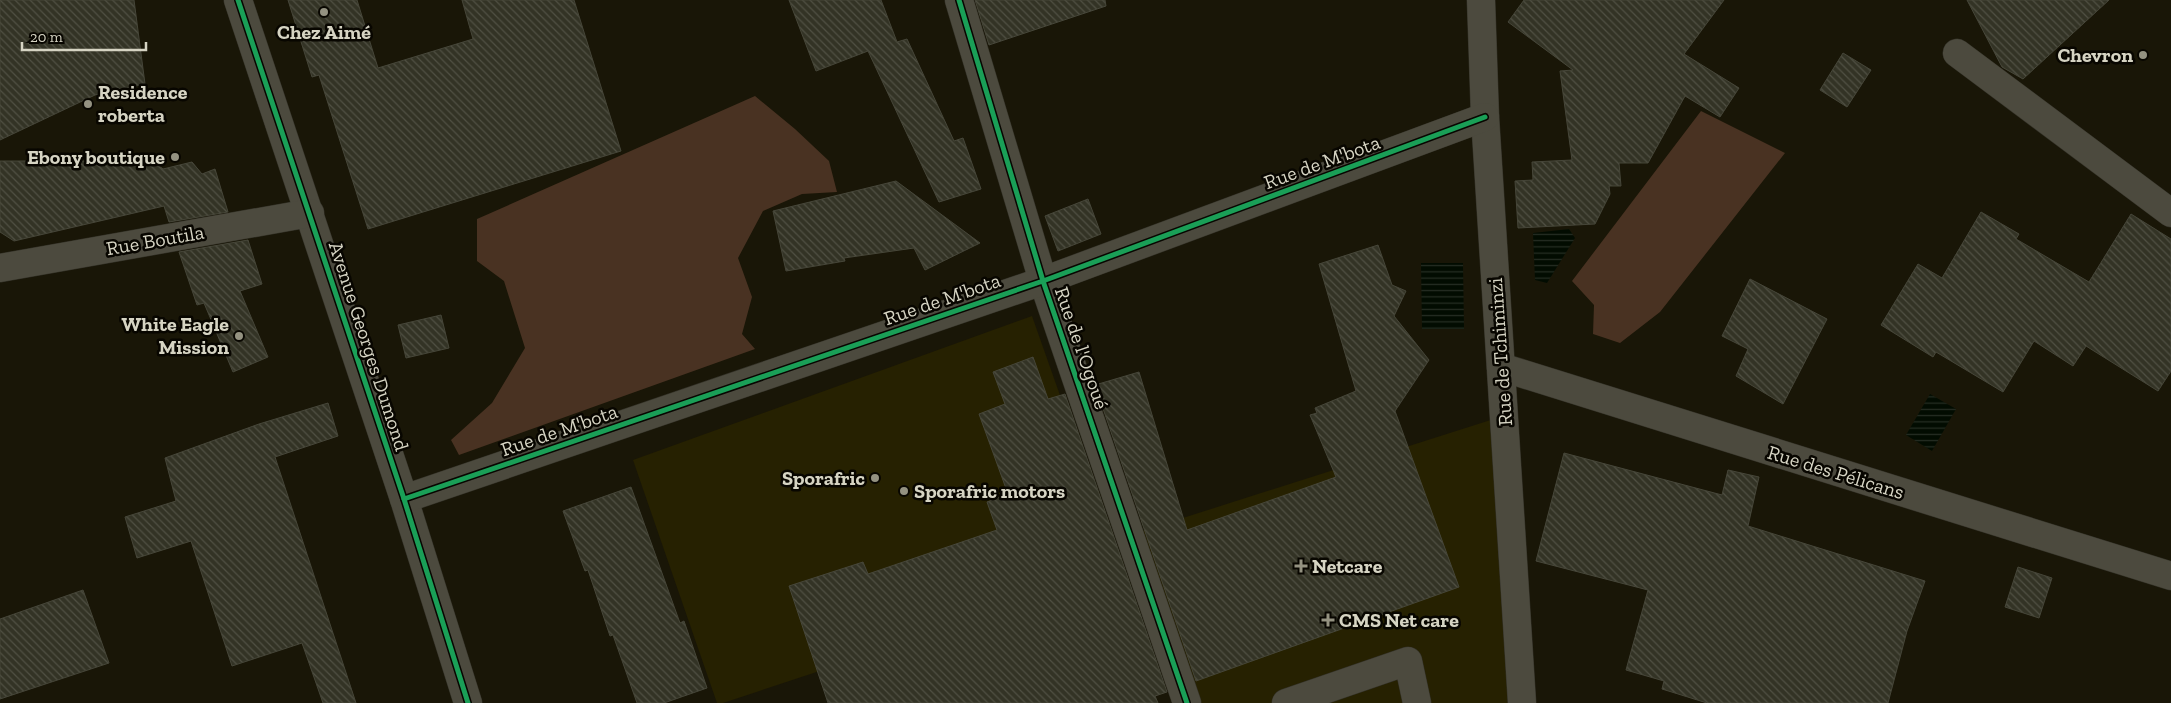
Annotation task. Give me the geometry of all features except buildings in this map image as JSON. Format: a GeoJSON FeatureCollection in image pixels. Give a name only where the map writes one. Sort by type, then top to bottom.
{"type":"FeatureCollection","features":[{"type":"Feature","properties":{"kind":"street","name":"Avenue Georges Dumond"},"geometry":{"type":"LineString","coordinates":[[238,0],[404,499],[468,703]]}},
{"type":"Feature","properties":{"kind":"street","name":"Rue de l'Ogoué"},"geometry":{"type":"LineString","coordinates":[[959,0],[1043,281],[1187,703]]}},
{"type":"Feature","properties":{"kind":"street","name":"Rue de Tchiminzi"},"geometry":{"type":"LineString","coordinates":[[1481,0],[1485,118],[1522,703]]}},
{"type":"Feature","properties":{"kind":"street"},"geometry":{"type":"LineString","coordinates":[[1957,53],[2171,213]]}},
{"type":"Feature","properties":{"kind":"street","name":"Rue de M'bota"},"geometry":{"type":"LineString","coordinates":[[404,499],[1043,281],[1485,118]]}},
{"type":"Feature","properties":{"kind":"street","name":"Rue Boutila"},"geometry":{"type":"LineString","coordinates":[[0,268],[310,213]]}},
{"type":"Feature","properties":{"kind":"street","name":"Rue des Pélicans"},"geometry":{"type":"LineString","coordinates":[[1501,367],[2171,576]]}},
{"type":"Feature","properties":{"kind":"street"},"geometry":{"type":"LineString","coordinates":[[1286,703],[1408,660],[1417,703]]}},
{"type":"Feature","properties":{"kind":"shaded area"},"geometry":{"type":"Polygon","coordinates":[[[755,96],[795,129],[829,161],[837,192],[802,194],[763,211],[738,258],[752,297],[742,334],[755,349],[459,455],[451,440],[492,403],[525,348],[504,281],[477,261],[477,219],[755,96]]]}},
{"type":"Feature","properties":{"kind":"shaded area"},"geometry":{"type":"Polygon","coordinates":[[[1701,111],[1785,153],[1660,312],[1620,343],[1593,334],[1594,305],[1572,281],[1701,111]]]}},
{"type":"Feature","properties":{"kind":"shaded area"},"geometry":{"type":"Polygon","coordinates":[[[1569,229],[1575,238],[1547,283],[1535,280],[1533,233],[1569,229]]]}},
{"type":"Feature","properties":{"kind":"shaded area"},"geometry":{"type":"Polygon","coordinates":[[[1421,263],[1463,263],[1464,329],[1422,329],[1421,263]]]}},
{"type":"Feature","properties":{"kind":"shaded area","name":"Sporafric motors"},"geometry":{"type":"Polygon","coordinates":[[[1032,316],[1122,571],[723,703],[717,703],[633,460],[1032,316]]]}},
{"type":"Feature","properties":{"kind":"shaded area"},"geometry":{"type":"Polygon","coordinates":[[[1930,394],[1956,409],[1932,451],[1906,435],[1930,394]]]}},
{"type":"Feature","properties":{"kind":"shaded area","name":"CMS Net care"},"geometry":{"type":"Polygon","coordinates":[[[1497,418],[1510,703],[1178,703],[1120,538],[1497,418]]]}},
{"type":"Feature","properties":{"kind":"cycle path"},"geometry":{"type":"LineString","coordinates":[[238,0],[404,499],[468,703]]}},
{"type":"Feature","properties":{"kind":"cycle path"},"geometry":{"type":"LineString","coordinates":[[959,0],[1043,281],[1187,703]]}},
{"type":"Feature","properties":{"kind":"cycle path"},"geometry":{"type":"LineString","coordinates":[[404,499],[1043,281],[1485,117]]}},
{"type":"Feature","properties":{"kind":"place","name":"Chez Aimé"},"geometry":{"type":"Point","coordinates":[324,12]}},
{"type":"Feature","properties":{"kind":"place","name":"Chevron"},"geometry":{"type":"Point","coordinates":[2143,55]}},
{"type":"Feature","properties":{"kind":"place","name":"Residence roberta"},"geometry":{"type":"Point","coordinates":[88,104]}},
{"type":"Feature","properties":{"kind":"place","name":"Ebony boutique"},"geometry":{"type":"Point","coordinates":[175,157]}},
{"type":"Feature","properties":{"kind":"place","name":"White Eagle Mission"},"geometry":{"type":"Point","coordinates":[239,336]}},
{"type":"Feature","properties":{"kind":"place","name":"Sporafric"},"geometry":{"type":"Point","coordinates":[875,478]}},
{"type":"Feature","properties":{"kind":"place","name":"Sporafric motors"},"geometry":{"type":"Point","coordinates":[904,491]}},
{"type":"Feature","properties":{"kind":"place","name":"Netcare"},"geometry":{"type":"Point","coordinates":[1301,566]}},
{"type":"Feature","properties":{"kind":"place","name":"CMS Net care"},"geometry":{"type":"Point","coordinates":[1328,620]}}]}
